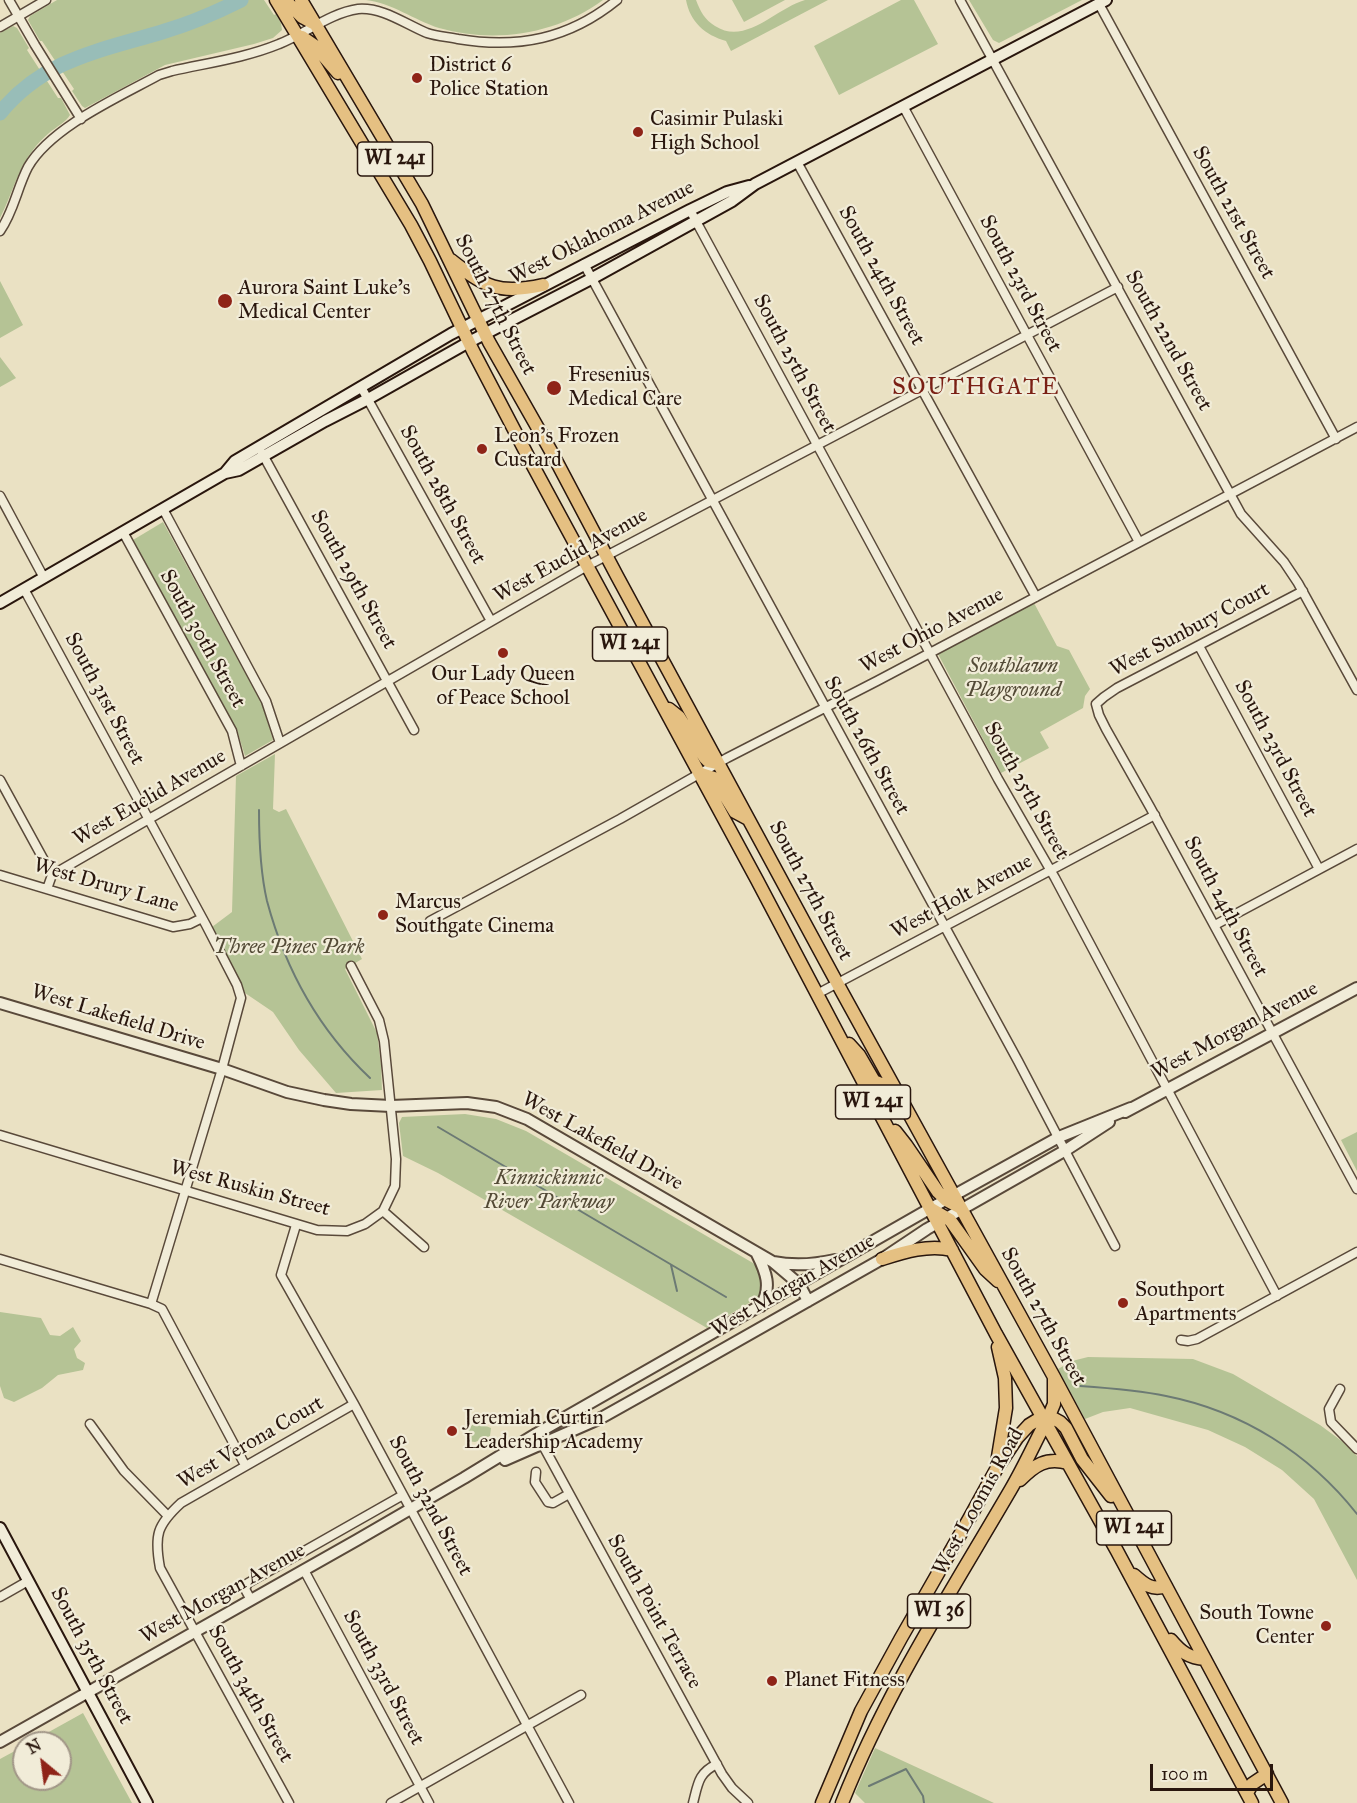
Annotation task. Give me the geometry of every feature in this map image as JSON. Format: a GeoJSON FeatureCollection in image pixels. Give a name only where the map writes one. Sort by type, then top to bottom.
{"type":"FeatureCollection","features":[{"type":"Feature","properties":{"kind":"main road","name":"South 27th Street"},"geometry":{"type":"LineString","coordinates":[[289,3],[316,26],[422,204],[485,334],[552,453],[892,1083],[950,1198]]}},
{"type":"Feature","properties":{"kind":"main road","name":"South 27th Street"},"geometry":{"type":"LineString","coordinates":[[289,3],[298,35],[416,234],[532,464],[701,774],[931,1209]]}},
{"type":"Feature","properties":{"kind":"main road"},"geometry":{"type":"LineString","coordinates":[[298,35],[315,46],[353,89]]}},
{"type":"Feature","properties":{"kind":"main road"},"geometry":{"type":"LineString","coordinates":[[354,129],[373,136],[382,136]]}},
{"type":"Feature","properties":{"kind":"main road"},"geometry":{"type":"LineString","coordinates":[[449,258],[477,280],[495,287],[524,290],[543,285]]}},
{"type":"Feature","properties":{"kind":"main road"},"geometry":{"type":"LineString","coordinates":[[532,464],[552,453]]}},
{"type":"Feature","properties":{"kind":"main road"},"geometry":{"type":"LineString","coordinates":[[663,704],[679,717],[705,758],[718,763]]}},
{"type":"Feature","properties":{"kind":"main road"},"geometry":{"type":"LineString","coordinates":[[701,774],[714,778],[735,812],[748,819]]}},
{"type":"Feature","properties":{"kind":"main road"},"geometry":{"type":"LineString","coordinates":[[775,914],[801,915]]}},
{"type":"Feature","properties":{"kind":"main road"},"geometry":{"type":"LineString","coordinates":[[836,1030],[859,1055],[874,1081],[886,1086],[892,1083]]}},
{"type":"Feature","properties":{"kind":"main road"},"geometry":{"type":"LineString","coordinates":[[878,1110],[906,1144],[938,1192],[962,1208]]}},
{"type":"Feature","properties":{"kind":"main road","name":"South 27th Street"},"geometry":{"type":"LineString","coordinates":[[962,1208],[1282,1803]]}},
{"type":"Feature","properties":{"kind":"main road"},"geometry":{"type":"LineString","coordinates":[[931,1209],[942,1220],[956,1227],[985,1269],[1004,1285]]}},
{"type":"Feature","properties":{"kind":"main road","name":"WI 241"},"geometry":{"type":"LineString","coordinates":[[942,1220],[952,1250],[996,1334],[1046,1419],[1249,1798]]}},
{"type":"Feature","properties":{"kind":"main road"},"geometry":{"type":"LineString","coordinates":[[882,1259],[933,1247],[952,1250]]}},
{"type":"Feature","properties":{"kind":"main road"},"geometry":{"type":"LineString","coordinates":[[996,1334],[1005,1378],[1006,1408],[996,1467]]}},
{"type":"Feature","properties":{"kind":"main road","name":"West Loomis Road"},"geometry":{"type":"LineString","coordinates":[[842,1803],[879,1720],[926,1633],[1013,1487],[1053,1404],[1054,1377]]}},
{"type":"Feature","properties":{"kind":"main road"},"geometry":{"type":"LineString","coordinates":[[1046,1419],[1060,1422],[1066,1428],[1082,1458],[1135,1528]]}},
{"type":"Feature","properties":{"kind":"main road","name":"West Loomis Road"},"geometry":{"type":"LineString","coordinates":[[822,1803],[861,1711],[996,1467],[1029,1425],[1046,1419]]}},
{"type":"Feature","properties":{"kind":"main road"},"geometry":{"type":"LineString","coordinates":[[1013,1487],[1028,1472],[1042,1463],[1052,1460],[1068,1463]]}},
{"type":"Feature","properties":{"kind":"main road"},"geometry":{"type":"LineString","coordinates":[[966,1564],[962,1557],[961,1547],[969,1519]]}},
{"type":"Feature","properties":{"kind":"main road"},"geometry":{"type":"LineString","coordinates":[[1126,1568],[1149,1587],[1166,1586]]}},
{"type":"Feature","properties":{"kind":"main road"},"geometry":{"type":"LineString","coordinates":[[1156,1624],[1178,1649],[1192,1658],[1205,1659]]}},
{"type":"Feature","properties":{"kind":"main road"},"geometry":{"type":"LineString","coordinates":[[901,1638],[916,1633],[926,1633]]}},
{"type":"Feature","properties":{"kind":"main road"},"geometry":{"type":"LineString","coordinates":[[1180,1667],[1188,1664],[1196,1666],[1216,1679]]}},
{"type":"Feature","properties":{"kind":"main road"},"geometry":{"type":"LineString","coordinates":[[1249,1798],[1252,1784],[1267,1774]]}},
{"type":"Feature","properties":{"kind":"street"},"geometry":{"type":"LineString","coordinates":[[9,0],[81,119]]}},
{"type":"Feature","properties":{"kind":"street"},"geometry":{"type":"LineString","coordinates":[[0,27],[46,0]]}},
{"type":"Feature","properties":{"kind":"street"},"geometry":{"type":"LineString","coordinates":[[0,231],[10,214],[28,167],[38,153],[65,129],[159,75],[263,50],[349,11],[360,9],[385,13],[429,34],[480,42],[516,43],[559,33],[602,12],[617,0]]}},
{"type":"Feature","properties":{"kind":"street","name":"South 22nd Street"},"geometry":{"type":"LineString","coordinates":[[960,0],[1241,514],[1284,562],[1303,591],[1357,690]]}},
{"type":"Feature","properties":{"kind":"street","name":"West Oklahoma Avenue"},"geometry":{"type":"LineString","coordinates":[[262,451],[368,399],[469,342],[591,279],[732,201],[755,184],[1102,2]]}},
{"type":"Feature","properties":{"kind":"street","name":"South 21st Street"},"geometry":{"type":"LineString","coordinates":[[1102,2],[1336,440]]}},
{"type":"Feature","properties":{"kind":"street","name":"South 23rd Street"},"geometry":{"type":"LineString","coordinates":[[903,106],[1139,542]]}},
{"type":"Feature","properties":{"kind":"street","name":"South 24th Street"},"geometry":{"type":"LineString","coordinates":[[797,162],[1036,597]]}},
{"type":"Feature","properties":{"kind":"street","name":"West Oklahoma Avenue"},"geometry":{"type":"LineString","coordinates":[[0,603],[225,473],[239,470],[262,451],[361,387],[478,319],[690,210],[727,192],[755,184]]}},
{"type":"Feature","properties":{"kind":"street","name":"South 25th Street"},"geometry":{"type":"LineString","coordinates":[[690,210],[998,779],[1050,870],[1277,1296]]}},
{"type":"Feature","properties":{"kind":"street","name":"South 26th Street"},"geometry":{"type":"LineString","coordinates":[[584,264],[1059,1137],[1115,1246]]}},
{"type":"Feature","properties":{"kind":"street","name":"West Euclid Avenue"},"geometry":{"type":"LineString","coordinates":[[52,875],[587,566],[1118,287]]}},
{"type":"Feature","properties":{"kind":"street"},"geometry":{"type":"LineString","coordinates":[[399,364],[406,377]]}},
{"type":"Feature","properties":{"kind":"street","name":"South 28th Street"},"geometry":{"type":"LineString","coordinates":[[361,387],[491,621]]}},
{"type":"Feature","properties":{"kind":"street","name":"West Ohio Avenue"},"geometry":{"type":"LineString","coordinates":[[430,921],[718,763],[1357,427]]}},
{"type":"Feature","properties":{"kind":"street","name":"South 29th Street"},"geometry":{"type":"LineString","coordinates":[[262,451],[414,730]]}},
{"type":"Feature","properties":{"kind":"street"},"geometry":{"type":"LineString","coordinates":[[0,496],[44,578]]}},
{"type":"Feature","properties":{"kind":"street","name":"South 30th Street"},"geometry":{"type":"LineString","coordinates":[[163,509],[266,701],[280,743]]}},
{"type":"Feature","properties":{"kind":"street","name":"South 30th Street"},"geometry":{"type":"LineString","coordinates":[[123,532],[232,731],[241,766]]}},
{"type":"Feature","properties":{"kind":"street","name":"South 31st Street"},"geometry":{"type":"LineString","coordinates":[[24,589],[237,985],[241,998],[240,1006],[222,1069]]}},
{"type":"Feature","properties":{"kind":"street","name":"West Sunbury Court"},"geometry":{"type":"LineString","coordinates":[[1096,704],[1118,688],[1303,591]]}},
{"type":"Feature","properties":{"kind":"street","name":"South 23rd Street"},"geometry":{"type":"LineString","coordinates":[[1199,646],[1319,869]]}},
{"type":"Feature","properties":{"kind":"street","name":"South 24th Street"},"geometry":{"type":"LineString","coordinates":[[1096,704],[1106,729],[1155,815],[1357,1189]]}},
{"type":"Feature","properties":{"kind":"street"},"geometry":{"type":"LineString","coordinates":[[0,780],[52,875],[47,889]]}},
{"type":"Feature","properties":{"kind":"street","name":"West Holt Avenue"},"geometry":{"type":"LineString","coordinates":[[817,994],[1155,815]]}},
{"type":"Feature","properties":{"kind":"street"},"geometry":{"type":"LineString","coordinates":[[1215,925],[1357,849]]}},
{"type":"Feature","properties":{"kind":"street","name":"West Drury Lane"},"geometry":{"type":"LineString","coordinates":[[0,874],[173,927],[190,924],[202,918]]}},
{"type":"Feature","properties":{"kind":"street"},"geometry":{"type":"LineString","coordinates":[[351,966],[379,1020],[384,1041],[396,1179],[391,1198],[383,1211],[424,1247]]}},
{"type":"Feature","properties":{"kind":"street","name":"West Morgan Avenue"},"geometry":{"type":"LineString","coordinates":[[539,1438],[601,1418],[882,1259],[942,1220],[1066,1150],[1131,1108],[1357,988]]}},
{"type":"Feature","properties":{"kind":"street","name":"West Lakefield Drive"},"geometry":{"type":"LineString","coordinates":[[0,1003],[222,1069],[287,1092],[315,1098],[351,1104],[391,1106],[467,1103],[496,1107],[527,1119],[773,1262],[799,1284],[808,1301]]}},
{"type":"Feature","properties":{"kind":"street"},"geometry":{"type":"LineString","coordinates":[[151,1304],[222,1069]]}},
{"type":"Feature","properties":{"kind":"street","name":"West Morgan Avenue"},"geometry":{"type":"LineString","coordinates":[[0,1742],[464,1478],[539,1438],[761,1306],[950,1198],[1059,1137],[1131,1108]]}},
{"type":"Feature","properties":{"kind":"street","name":"West Ruskin Street"},"geometry":{"type":"LineString","coordinates":[[0,1135],[317,1230],[347,1231],[365,1224],[383,1211]]}},
{"type":"Feature","properties":{"kind":"street","name":"South 32nd Street"},"geometry":{"type":"LineString","coordinates":[[296,1225],[281,1275],[354,1404],[569,1803]]}},
{"type":"Feature","properties":{"kind":"street"},"geometry":{"type":"LineString","coordinates":[[1181,1340],[1197,1339],[1357,1252]]}},
{"type":"Feature","properties":{"kind":"street"},"geometry":{"type":"LineString","coordinates":[[757,1253],[768,1282],[766,1296],[761,1306]]}},
{"type":"Feature","properties":{"kind":"street"},"geometry":{"type":"LineString","coordinates":[[773,1262],[804,1265],[845,1258]]}},
{"type":"Feature","properties":{"kind":"street"},"geometry":{"type":"LineString","coordinates":[[0,1259],[151,1304],[162,1310],[245,1465]]}},
{"type":"Feature","properties":{"kind":"street"},"geometry":{"type":"LineString","coordinates":[[1340,1389],[1329,1409],[1331,1422],[1357,1449]]}},
{"type":"Feature","properties":{"kind":"street","name":"West Verona Court"},"geometry":{"type":"LineString","coordinates":[[167,1515],[181,1503],[245,1465],[354,1404]]}},
{"type":"Feature","properties":{"kind":"street"},"geometry":{"type":"LineString","coordinates":[[90,1424],[124,1471],[167,1515]]}},
{"type":"Feature","properties":{"kind":"street","name":"South Point Terrace"},"geometry":{"type":"LineString","coordinates":[[539,1438],[717,1764],[732,1788],[748,1803]]}},
{"type":"Feature","properties":{"kind":"street"},"geometry":{"type":"LineString","coordinates":[[536,1472],[536,1482],[548,1502],[553,1503],[569,1494]]}},
{"type":"Feature","properties":{"kind":"street"},"geometry":{"type":"LineString","coordinates":[[251,1600],[245,1588],[248,1583],[403,1495]]}},
{"type":"Feature","properties":{"kind":"street","name":"South 34th Street"},"geometry":{"type":"LineString","coordinates":[[167,1515],[158,1532],[156,1549],[160,1568],[289,1803]]}},
{"type":"Feature","properties":{"kind":"street","name":"South 35th Street"},"geometry":{"type":"LineString","coordinates":[[0,1528],[147,1803]]}},
{"type":"Feature","properties":{"kind":"street","name":"South 33rd Street"},"geometry":{"type":"LineString","coordinates":[[304,1570],[429,1803]]}},
{"type":"Feature","properties":{"kind":"street"},"geometry":{"type":"LineString","coordinates":[[0,1597],[28,1581]]}},
{"type":"Feature","properties":{"kind":"street"},"geometry":{"type":"LineString","coordinates":[[392,1803],[581,1695]]}},
{"type":"Feature","properties":{"kind":"street"},"geometry":{"type":"LineString","coordinates":[[693,1803],[701,1775],[706,1769],[717,1764]]}},
{"type":"Feature","properties":{"kind":"green space"},"geometry":{"type":"Polygon","coordinates":[[[57,0],[264,0],[274,15],[276,14],[282,30],[273,38],[254,44],[165,65],[85,108],[28,20],[30,16],[57,0]]]}},
{"type":"Feature","properties":{"kind":"green space"},"geometry":{"type":"Polygon","coordinates":[[[366,0],[603,0],[585,12],[546,28],[525,33],[482,35],[439,28],[394,8],[366,0]]]}},
{"type":"Feature","properties":{"kind":"green space"},"geometry":{"type":"Polygon","coordinates":[[[686,0],[696,0],[703,15],[715,26],[727,31],[738,32],[761,24],[805,0],[828,0],[731,51],[726,41],[711,35],[695,21],[686,0]]]}},
{"type":"Feature","properties":{"kind":"green space"},"geometry":{"type":"Polygon","coordinates":[[[732,0],[785,0],[744,22],[732,0]]]}},
{"type":"Feature","properties":{"kind":"green space"},"geometry":{"type":"Polygon","coordinates":[[[901,0],[914,0],[938,44],[839,95],[814,46],[901,0]]]}},
{"type":"Feature","properties":{"kind":"green space"},"geometry":{"type":"Polygon","coordinates":[[[969,0],[1082,0],[999,43],[993,40],[969,0]]]}},
{"type":"Feature","properties":{"kind":"green space"},"geometry":{"type":"Polygon","coordinates":[[[13,26],[17,28],[29,48],[27,50],[58,98],[61,98],[70,115],[42,139],[27,158],[0,218],[0,33],[13,26]]]}},
{"type":"Feature","properties":{"kind":"green space"},"geometry":{"type":"Polygon","coordinates":[[[0,281],[23,325],[0,338],[0,281]]]}},
{"type":"Feature","properties":{"kind":"green space"},"geometry":{"type":"Polygon","coordinates":[[[0,357],[16,378],[0,387],[0,357]]]}},
{"type":"Feature","properties":{"kind":"green space"},"geometry":{"type":"Polygon","coordinates":[[[163,522],[262,704],[273,740],[245,756],[237,730],[133,540],[163,522]]]}},
{"type":"Feature","properties":{"kind":"green space","name":"Southlawn Playground"},"geometry":{"type":"Polygon","coordinates":[[[1034,603],[1057,646],[1069,650],[1090,689],[1085,696],[1083,708],[1040,732],[1049,748],[1001,773],[938,654],[1034,603]]]}},
{"type":"Feature","properties":{"kind":"green space","name":"Three Pines Park"},"geometry":{"type":"Polygon","coordinates":[[[275,754],[273,809],[279,812],[286,809],[362,959],[345,969],[377,1033],[382,1090],[336,1093],[299,1050],[273,1012],[245,993],[212,927],[232,912],[236,776],[275,754]]]}},
{"type":"Feature","properties":{"kind":"green space","name":"Kinnickinnic River Parkway"},"geometry":{"type":"Polygon","coordinates":[[[465,1114],[496,1119],[526,1131],[753,1263],[762,1279],[759,1297],[707,1328],[438,1173],[403,1156],[399,1123],[402,1117],[465,1114]]]}},
{"type":"Feature","properties":{"kind":"green space"},"geometry":{"type":"Polygon","coordinates":[[[1357,1132],[1357,1171],[1341,1140],[1357,1132]]]}},
{"type":"Feature","properties":{"kind":"green space"},"geometry":{"type":"Polygon","coordinates":[[[0,1312],[41,1318],[50,1335],[60,1336],[73,1327],[81,1341],[74,1349],[77,1358],[85,1363],[83,1370],[58,1375],[42,1388],[14,1402],[4,1398],[0,1386],[0,1312]]]}},
{"type":"Feature","properties":{"kind":"green space"},"geometry":{"type":"Polygon","coordinates":[[[1088,1357],[1193,1359],[1233,1374],[1320,1425],[1343,1442],[1357,1456],[1357,1580],[1314,1499],[1282,1470],[1245,1447],[1208,1430],[1130,1408],[1103,1412],[1085,1419],[1058,1369],[1072,1361],[1088,1357]]]}},
{"type":"Feature","properties":{"kind":"green space"},"geometry":{"type":"Polygon","coordinates":[[[475,1422],[491,1428],[490,1436],[475,1442],[467,1441],[467,1430],[475,1422]]]}},
{"type":"Feature","properties":{"kind":"green space"},"geometry":{"type":"Polygon","coordinates":[[[83,1713],[132,1803],[0,1803],[0,1759],[12,1752],[12,1791],[72,1791],[72,1731],[51,1731],[83,1713]]]}},
{"type":"Feature","properties":{"kind":"green space"},"geometry":{"type":"Polygon","coordinates":[[[875,1748],[994,1803],[865,1803],[855,1793],[875,1748]]]}},
{"type":"Feature","properties":{"kind":"waterway"},"geometry":{"type":"LineString","coordinates":[[0,113],[17,95],[55,68],[97,51],[185,24],[241,0]]}},
{"type":"Feature","properties":{"kind":"waterway"},"geometry":{"type":"LineString","coordinates":[[259,810],[260,856],[265,890],[284,950],[294,974],[320,1019],[335,1040],[370,1078]]}},
{"type":"Feature","properties":{"kind":"waterway"},"geometry":{"type":"LineString","coordinates":[[438,1127],[726,1297]]}},
{"type":"Feature","properties":{"kind":"waterway"},"geometry":{"type":"LineString","coordinates":[[671,1265],[677,1291]]}},
{"type":"Feature","properties":{"kind":"waterway"},"geometry":{"type":"LineString","coordinates":[[1080,1386],[1166,1396],[1221,1412],[1247,1424],[1296,1454],[1318,1472],[1357,1514]]}},
{"type":"Feature","properties":{"kind":"waterway"},"geometry":{"type":"LineString","coordinates":[[869,1786],[906,1769],[923,1796],[924,1803]]}},
{"type":"Feature","properties":{"kind":"place","name":"District 6 Police Station"},"geometry":{"type":"Point","coordinates":[417,78]}},
{"type":"Feature","properties":{"kind":"place","name":"Casimir Pulaski High School"},"geometry":{"type":"Point","coordinates":[638,132]}},
{"type":"Feature","properties":{"kind":"place","name":"Aurora Saint Luke's Medical Center"},"geometry":{"type":"Point","coordinates":[225,301]}},
{"type":"Feature","properties":{"kind":"place","name":"Fresenius Medical Care"},"geometry":{"type":"Point","coordinates":[554,388]}},
{"type":"Feature","properties":{"kind":"place","name":"Leon's Frozen Custard"},"geometry":{"type":"Point","coordinates":[482,449]}},
{"type":"Feature","properties":{"kind":"place","name":"Our Lady Queen of Peace School"},"geometry":{"type":"Point","coordinates":[503,653]}},
{"type":"Feature","properties":{"kind":"place","name":"Marcus Southgate Cinema"},"geometry":{"type":"Point","coordinates":[383,915]}},
{"type":"Feature","properties":{"kind":"place","name":"Southport Apartments"},"geometry":{"type":"Point","coordinates":[1123,1303]}},
{"type":"Feature","properties":{"kind":"place","name":"Jeremiah Curtin Leadership Academy"},"geometry":{"type":"Point","coordinates":[452,1431]}},
{"type":"Feature","properties":{"kind":"place","name":"South Towne Center"},"geometry":{"type":"Point","coordinates":[1326,1626]}},
{"type":"Feature","properties":{"kind":"place","name":"Planet Fitness"},"geometry":{"type":"Point","coordinates":[772,1681]}},
{"type":"Feature","properties":{"kind":"district","name":"SOUTHGATE"},"geometry":{"type":"Point","coordinates":[976,388]}}]}
